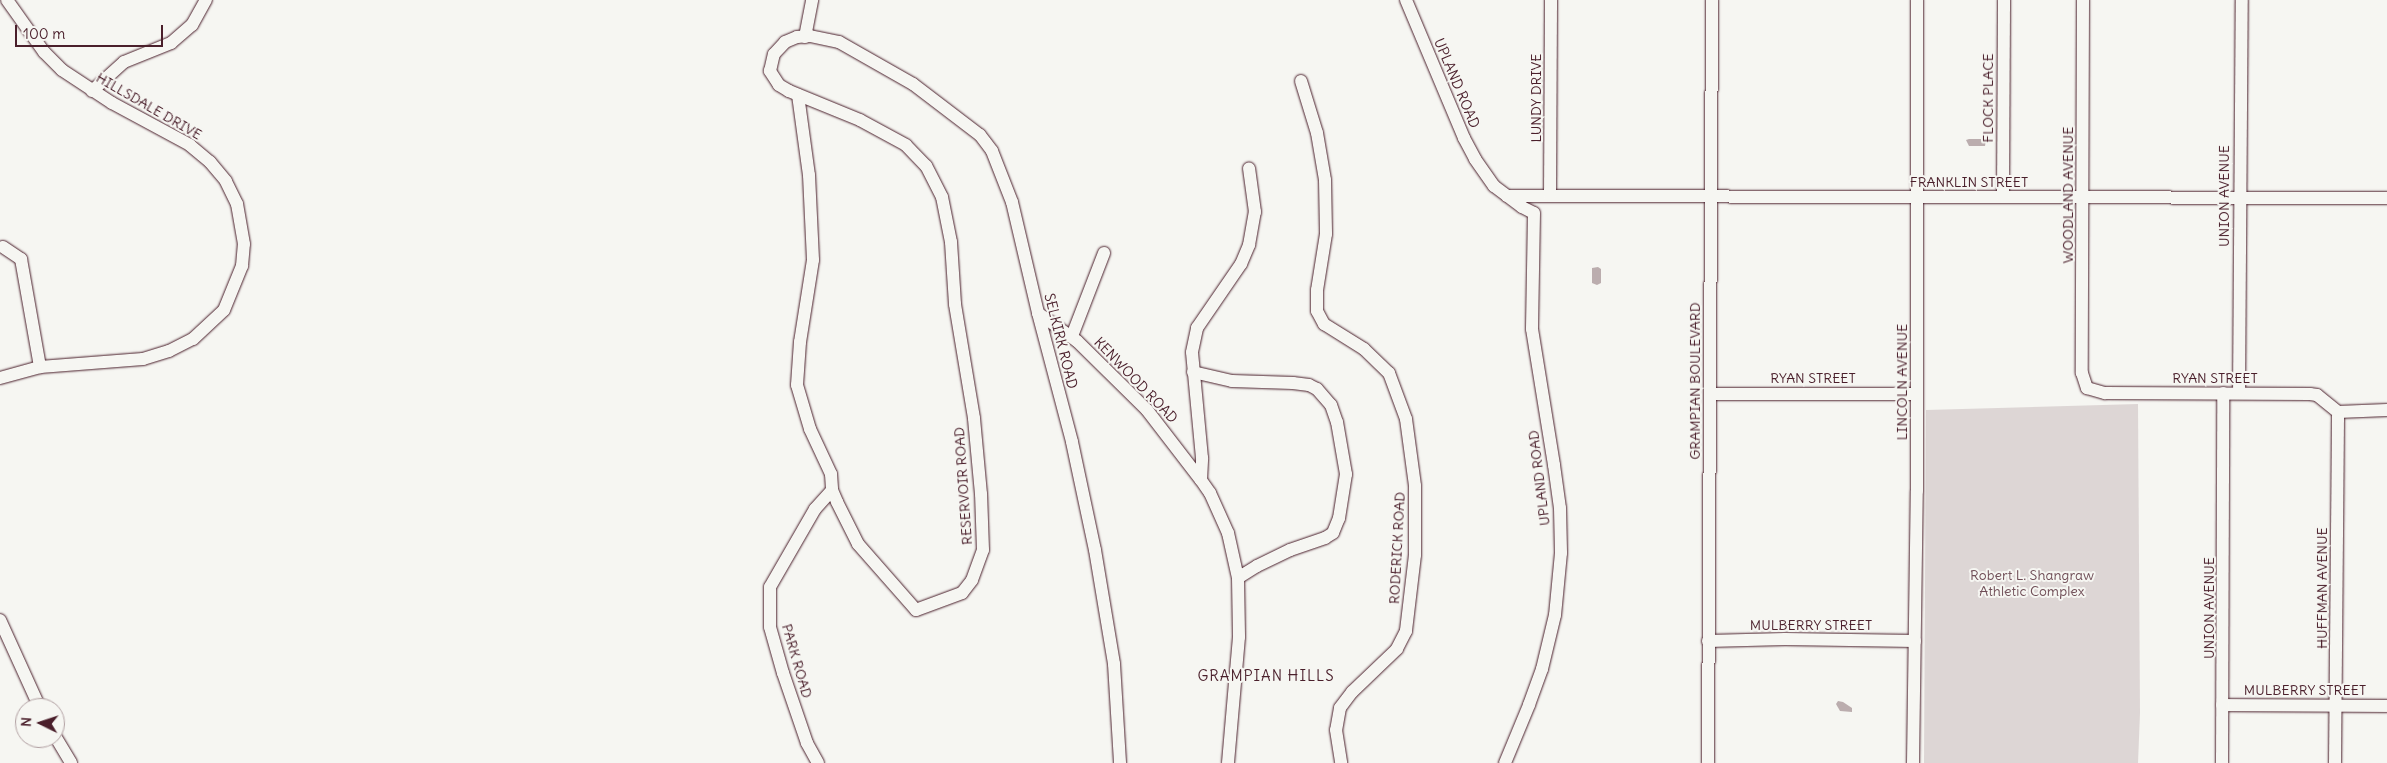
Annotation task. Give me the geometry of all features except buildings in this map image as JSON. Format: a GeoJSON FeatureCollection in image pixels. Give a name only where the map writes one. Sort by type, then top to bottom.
{"type":"FeatureCollection","features":[{"type":"Feature","properties":{"kind":"street","name":"HILLSDALE DRIVE"},"geometry":{"type":"LineString","coordinates":[[0,378],[40,367],[143,359],[169,351],[193,339],[224,310],[242,266],[244,244],[237,204],[226,181],[210,162],[190,145],[92,91],[62,70],[44,52],[7,0]]}},
{"type":"Feature","properties":{"kind":"street"},"geometry":{"type":"LineString","coordinates":[[92,91],[124,62],[172,43],[192,25],[206,0]]}},
{"type":"Feature","properties":{"kind":"street"},"geometry":{"type":"LineString","coordinates":[[805,36],[812,0]]}},
{"type":"Feature","properties":{"kind":"street","name":"UPLAND ROAD"},"geometry":{"type":"LineString","coordinates":[[1406,0],[1464,138],[1484,173],[1507,196],[1534,213],[1532,329],[1560,508],[1561,553],[1556,609],[1542,669],[1505,763]]}},
{"type":"Feature","properties":{"kind":"street","name":"LUNDY DRIVE"},"geometry":{"type":"LineString","coordinates":[[1550,196],[1551,0]]}},
{"type":"Feature","properties":{"kind":"street","name":"GRAMPIAN BOULEVARD"},"geometry":{"type":"LineString","coordinates":[[1708,763],[1712,0]]}},
{"type":"Feature","properties":{"kind":"street","name":"LINCOLN AVENUE"},"geometry":{"type":"LineString","coordinates":[[1913,763],[1917,0]]}},
{"type":"Feature","properties":{"kind":"street","name":"FLOCK PLACE"},"geometry":{"type":"LineString","coordinates":[[2003,197],[2004,0]]}},
{"type":"Feature","properties":{"kind":"street","name":"WOODLAND AVENUE"},"geometry":{"type":"LineString","coordinates":[[2083,0],[2082,373],[2087,388]]}},
{"type":"Feature","properties":{"kind":"street","name":"UNION AVENUE"},"geometry":{"type":"LineString","coordinates":[[2239,393],[2242,0]]}},
{"type":"Feature","properties":{"kind":"street","name":"RESERVOIR ROAD"},"geometry":{"type":"LineString","coordinates":[[798,95],[809,175],[813,260],[800,342],[797,385],[810,430],[831,474],[832,490],[858,544],[916,610],[959,595],[969,586],[983,550],[981,494],[974,418],[955,304],[951,242],[942,197],[926,166],[906,145],[860,120],[798,95],[779,85],[773,79],[770,71],[774,54],[785,42],[805,36]]}},
{"type":"Feature","properties":{"kind":"street","name":"SELKIRK ROAD"},"geometry":{"type":"LineString","coordinates":[[805,36],[839,42],[913,84],[952,112],[986,142],[1000,167],[1012,202],[1038,313],[1072,442],[1095,550],[1114,664],[1120,763]]}},
{"type":"Feature","properties":{"kind":"street","name":"RODERICK ROAD"},"geometry":{"type":"LineString","coordinates":[[1301,81],[1318,141],[1326,188],[1326,234],[1317,290],[1317,312],[1324,324],[1364,348],[1389,373],[1406,420],[1415,486],[1415,554],[1406,631],[1397,649],[1352,692],[1340,708],[1336,730],[1342,763]]}},
{"type":"Feature","properties":{"kind":"street"},"geometry":{"type":"LineString","coordinates":[[1200,480],[1202,458],[1192,352],[1197,328],[1241,264],[1249,245],[1255,212],[1249,168]]}},
{"type":"Feature","properties":{"kind":"street"},"geometry":{"type":"LineString","coordinates":[[1507,196],[1550,196]]}},
{"type":"Feature","properties":{"kind":"street","name":"FRANKLIN STREET"},"geometry":{"type":"LineString","coordinates":[[1550,196],[2387,198]]}},
{"type":"Feature","properties":{"kind":"street"},"geometry":{"type":"LineString","coordinates":[[3,247],[21,259],[40,367]]}},
{"type":"Feature","properties":{"kind":"street"},"geometry":{"type":"LineString","coordinates":[[1072,336],[1104,253]]}},
{"type":"Feature","properties":{"kind":"street","name":"KENWOOD ROAD"},"geometry":{"type":"LineString","coordinates":[[1038,313],[1072,336],[1147,410],[1210,493],[1228,533],[1238,578],[1239,636],[1228,763]]}},
{"type":"Feature","properties":{"kind":"street"},"geometry":{"type":"LineString","coordinates":[[1193,372],[1232,381],[1309,385],[1324,394],[1331,405],[1340,437],[1346,474],[1345,490],[1340,518],[1333,532],[1320,540],[1290,550],[1257,566],[1238,578]]}},
{"type":"Feature","properties":{"kind":"street","name":"RYAN STREET"},"geometry":{"type":"LineString","coordinates":[[2087,388],[2105,393],[2310,394],[2317,395],[2338,412]]}},
{"type":"Feature","properties":{"kind":"street","name":"UNION AVENUE"},"geometry":{"type":"LineString","coordinates":[[2222,763],[2223,393]]}},
{"type":"Feature","properties":{"kind":"street","name":"RYAN STREET"},"geometry":{"type":"LineString","coordinates":[[1710,394],[1916,394]]}},
{"type":"Feature","properties":{"kind":"street"},"geometry":{"type":"LineString","coordinates":[[2338,412],[2387,410]]}},
{"type":"Feature","properties":{"kind":"street","name":"HUFFMAN AVENUE"},"geometry":{"type":"LineString","coordinates":[[2335,763],[2338,412]]}},
{"type":"Feature","properties":{"kind":"street","name":"PARK ROAD"},"geometry":{"type":"LineString","coordinates":[[818,763],[807,743],[770,627],[770,587],[815,509],[832,490]]}},
{"type":"Feature","properties":{"kind":"street"},"geometry":{"type":"LineString","coordinates":[[0,620],[35,698]]}},
{"type":"Feature","properties":{"kind":"street","name":"MULBERRY STREET"},"geometry":{"type":"LineString","coordinates":[[1708,641],[1786,639],[1915,641]]}},
{"type":"Feature","properties":{"kind":"street","name":"MULBERRY STREET"},"geometry":{"type":"LineString","coordinates":[[2222,704],[2387,706]]}},
{"type":"Feature","properties":{"kind":"street"},"geometry":{"type":"LineString","coordinates":[[62,748],[71,763]]}},
{"type":"Feature","properties":{"kind":"green space","name":"Robert L. Shangraw Athletic Complex"},"geometry":{"type":"Polygon","coordinates":[[[2138,404],[2140,713],[2138,763],[1924,763],[1926,410],[2138,404]]]}},
{"type":"Feature","properties":{"kind":"shaded area"},"geometry":{"type":"Polygon","coordinates":[[[1986,139],[1985,146],[1969,146],[1966,140],[1986,139]]]}},
{"type":"Feature","properties":{"kind":"shaded area"},"geometry":{"type":"Polygon","coordinates":[[[1598,267],[1601,269],[1601,283],[1597,285],[1592,283],[1592,268],[1598,267]]]}},
{"type":"Feature","properties":{"kind":"shaded area"},"geometry":{"type":"Polygon","coordinates":[[[1838,701],[1852,708],[1852,712],[1840,711],[1836,704],[1838,701]]]}},
{"type":"Feature","properties":{"kind":"district","name":"GRAMPIAN HILLS"},"geometry":{"type":"Point","coordinates":[1266,676]}}]}
